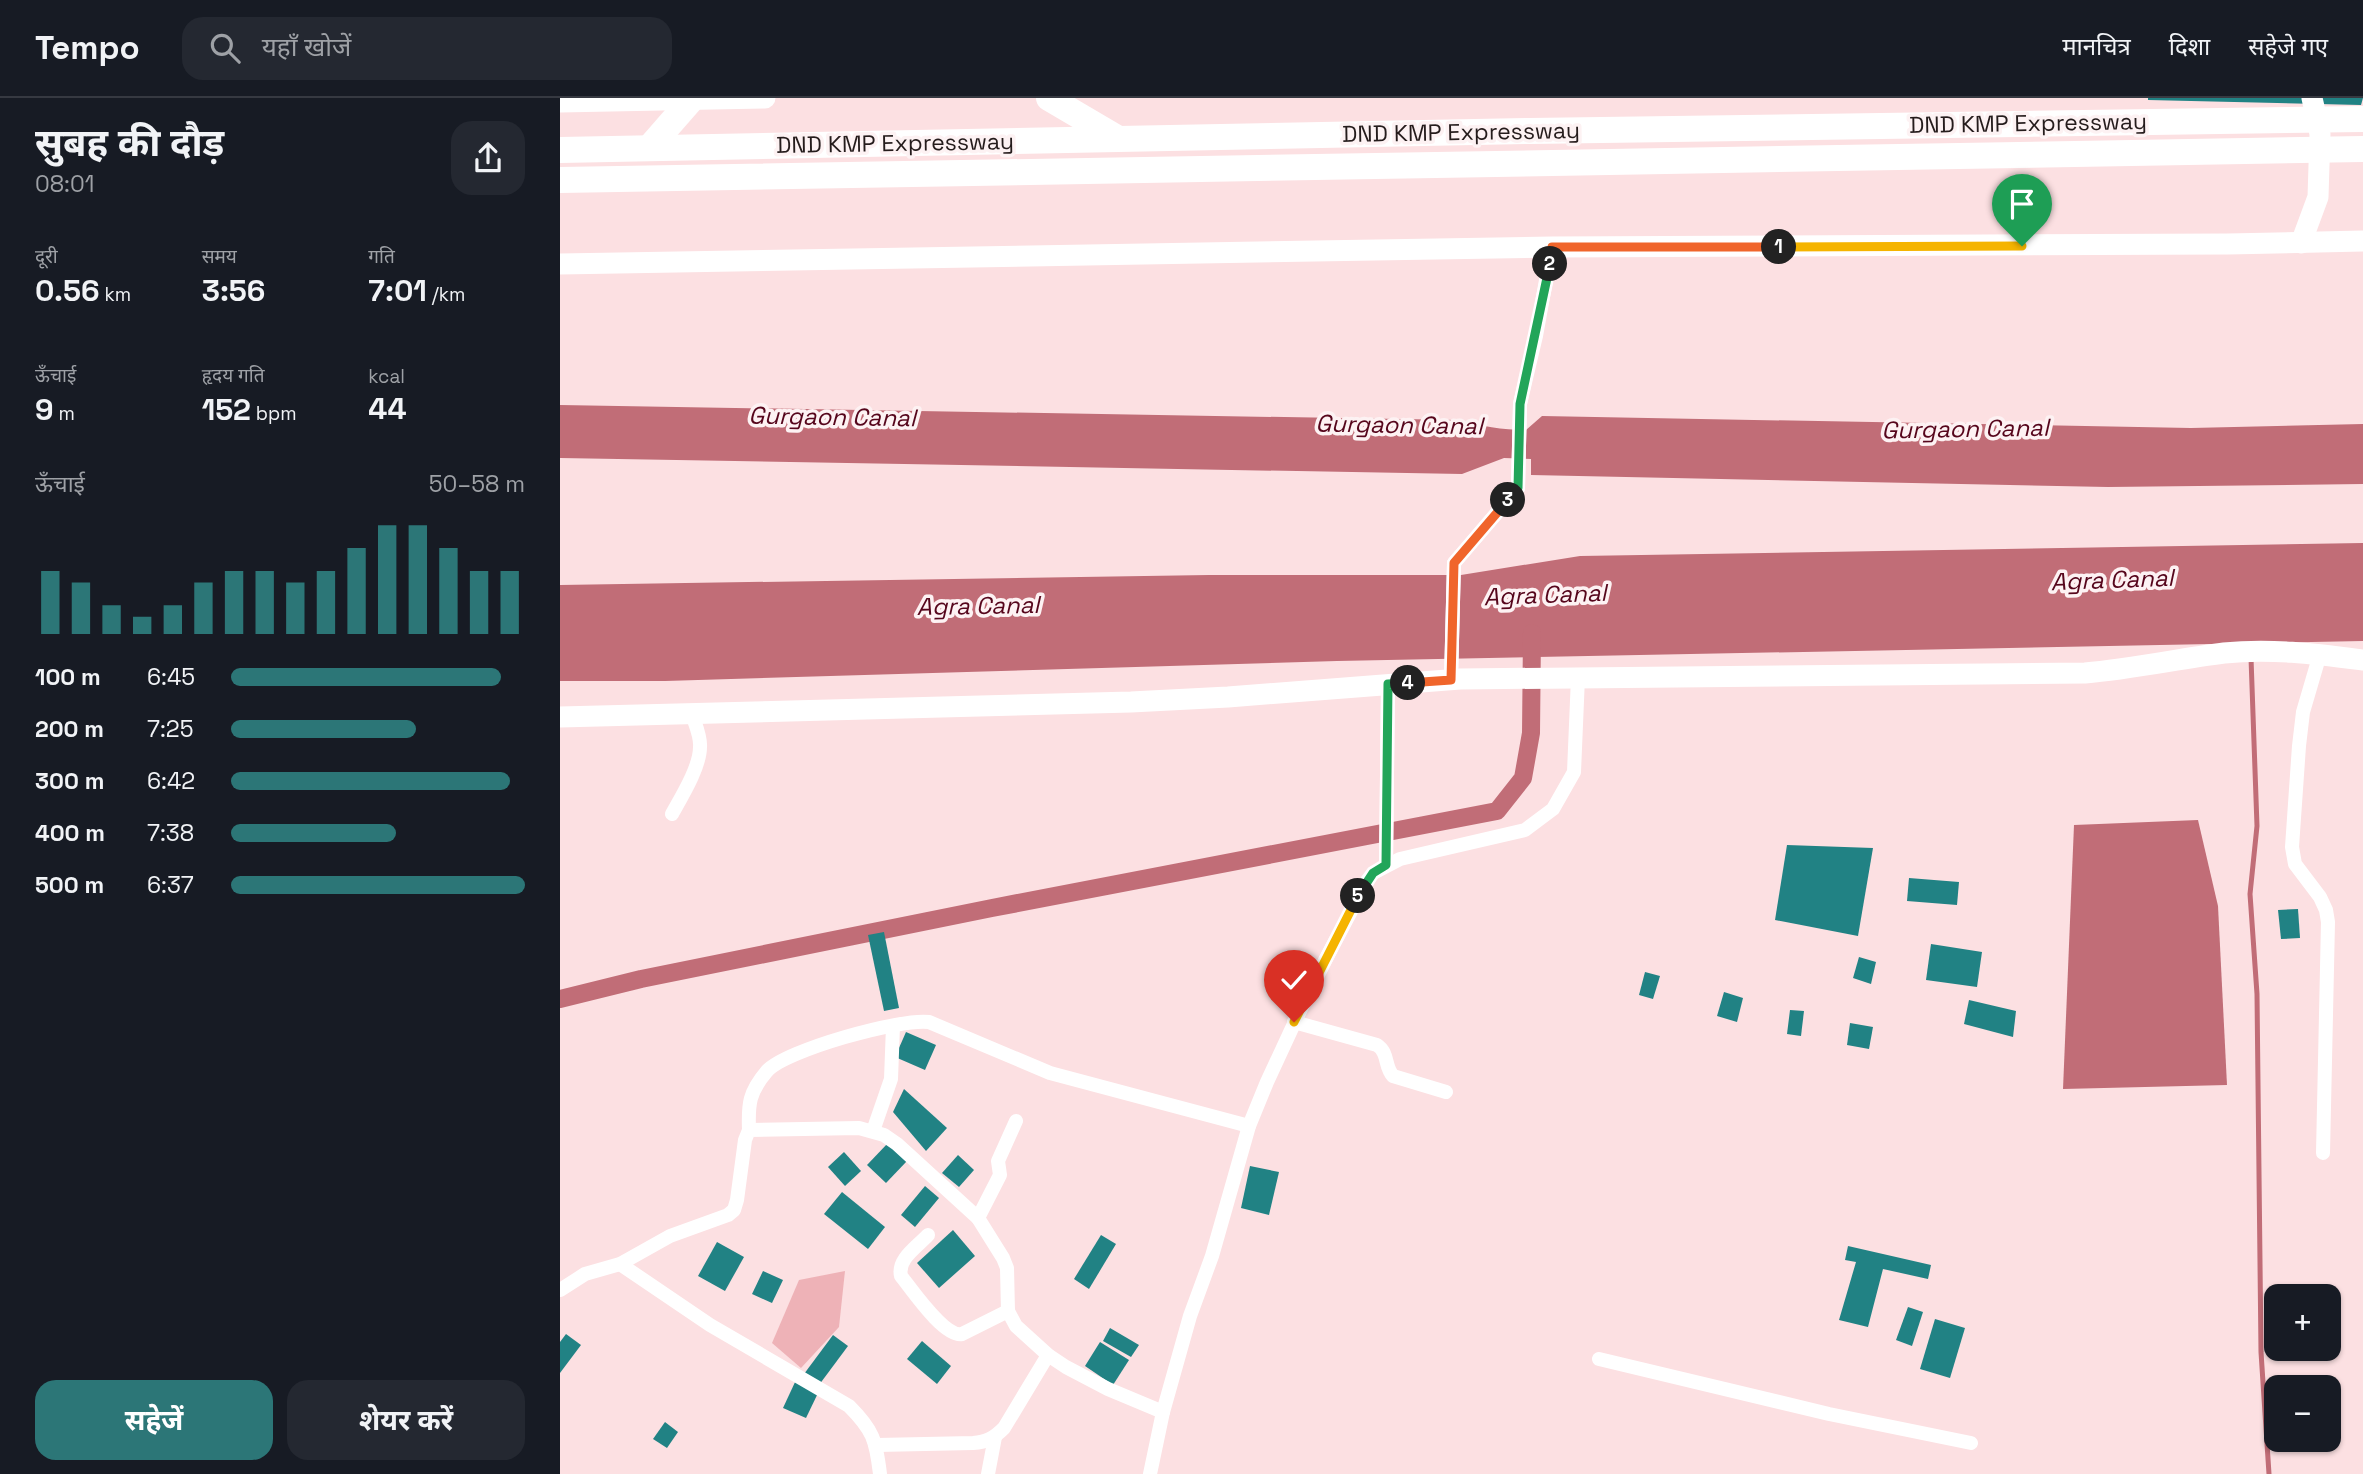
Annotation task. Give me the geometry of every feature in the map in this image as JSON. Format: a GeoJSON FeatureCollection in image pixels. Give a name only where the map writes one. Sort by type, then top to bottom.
{"type":"FeatureCollection","features":[{"type":"Feature","properties":{"kind":"highway"},"geometry":{"type":"LineString","coordinates":[[1049,98],[1117,138]]}},
{"type":"Feature","properties":{"kind":"highway"},"geometry":{"type":"LineString","coordinates":[[649,148],[691,100]]}},
{"type":"Feature","properties":{"kind":"highway","name":"DND KMP Expressway"},"geometry":{"type":"LineString","coordinates":[[560,150],[1117,138],[2363,119]]}},
{"type":"Feature","properties":{"kind":"highway","name":"DND KMP Expressway"},"geometry":{"type":"LineString","coordinates":[[560,180],[2363,149]]}},
{"type":"Feature","properties":{"kind":"street"},"geometry":{"type":"LineString","coordinates":[[560,102],[765,98]]}},
{"type":"Feature","properties":{"kind":"street"},"geometry":{"type":"LineString","coordinates":[[2301,243],[2318,197],[2320,134],[2312,98]]}},
{"type":"Feature","properties":{"kind":"street"},"geometry":{"type":"LineString","coordinates":[[560,264],[1552,247],[2363,241]]}},
{"type":"Feature","properties":{"kind":"street"},"geometry":{"type":"LineString","coordinates":[[1451,680],[1454,563],[1518,488],[1520,404],[1536,337],[1552,247]]}},
{"type":"Feature","properties":{"kind":"street"},"geometry":{"type":"LineString","coordinates":[[560,717],[1228,698],[1388,684],[1525,677],[2085,673],[2122,670],[2224,653],[2295,651],[2363,660]]}},
{"type":"Feature","properties":{"kind":"street"},"geometry":{"type":"LineString","coordinates":[[2320,654],[2303,712],[2298,747],[2292,847],[2295,864],[2320,897],[2328,922],[2323,1153]]}},
{"type":"Feature","properties":{"kind":"street"},"geometry":{"type":"LineString","coordinates":[[1150,1474],[1163,1412],[1190,1316],[1212,1256],[1249,1126],[1294,1022],[1367,881],[1373,873],[1400,859],[1525,830],[1553,809],[1574,772],[1578,677]]}},
{"type":"Feature","properties":{"kind":"street"},"geometry":{"type":"LineString","coordinates":[[1386,865],[1388,684]]}},
{"type":"Feature","properties":{"kind":"street"},"geometry":{"type":"LineString","coordinates":[[672,814],[699,754],[700,742],[692,714]]}},
{"type":"Feature","properties":{"kind":"street"},"geometry":{"type":"LineString","coordinates":[[560,1290],[585,1273],[620,1265],[670,1236],[728,1215],[734,1210],[748,1130],[748,1104],[751,1094],[768,1070],[778,1062],[826,1044],[915,1020],[929,1022],[1050,1073],[1249,1126]]}},
{"type":"Feature","properties":{"kind":"street"},"geometry":{"type":"LineString","coordinates":[[1294,1022],[1377,1045],[1385,1053],[1389,1073],[1393,1076],[1446,1092]]}},
{"type":"Feature","properties":{"kind":"street"},"geometry":{"type":"LineString","coordinates":[[873,1130],[891,1079],[893,1026]]}},
{"type":"Feature","properties":{"kind":"street"},"geometry":{"type":"LineString","coordinates":[[978,1218],[1000,1175],[998,1161],[1016,1121]]}},
{"type":"Feature","properties":{"kind":"street"},"geometry":{"type":"LineString","coordinates":[[748,1130],[859,1128],[873,1130],[897,1144],[978,1218],[1007,1268],[1008,1311],[1016,1326],[1048,1355],[1084,1377],[1163,1412]]}},
{"type":"Feature","properties":{"kind":"street"},"geometry":{"type":"LineString","coordinates":[[928,1235],[905,1259],[900,1271],[901,1276],[945,1329],[956,1335],[962,1334],[1008,1311]]}},
{"type":"Feature","properties":{"kind":"street"},"geometry":{"type":"LineString","coordinates":[[620,1265],[731,1338],[849,1406],[865,1422],[877,1444],[880,1474]]}},
{"type":"Feature","properties":{"kind":"street"},"geometry":{"type":"LineString","coordinates":[[877,1444],[973,1443],[985,1442],[995,1437],[1004,1428],[1048,1355]]}},
{"type":"Feature","properties":{"kind":"street"},"geometry":{"type":"LineString","coordinates":[[1599,1359],[1841,1417],[1971,1443]]}},
{"type":"Feature","properties":{"kind":"street"},"geometry":{"type":"LineString","coordinates":[[988,1474],[995,1437]]}},
{"type":"Feature","properties":{"kind":"shaded area"},"geometry":{"type":"Polygon","coordinates":[[[845,1271],[839,1327],[801,1368],[772,1343],[799,1280],[845,1271]]]}},
{"type":"Feature","properties":{"kind":"water","name":"Gurgaon Canal"},"geometry":{"type":"Polygon","coordinates":[[[560,405],[1458,420],[1526,430],[1542,416],[2191,428],[2363,424],[2363,484],[2108,487],[1531,475],[1531,459],[1504,458],[1462,474],[560,458],[560,405]]]}},
{"type":"Feature","properties":{"kind":"water","name":"Agra Canal"},"geometry":{"type":"Polygon","coordinates":[[[2363,543],[2363,641],[1337,661],[665,681],[560,681],[560,585],[1209,575],[1461,575],[1580,556],[2363,543]]]}},
{"type":"Feature","properties":{"kind":"water"},"geometry":{"type":"Polygon","coordinates":[[[2198,820],[2218,906],[2227,1085],[2063,1089],[2074,825],[2198,820]]]}},
{"type":"Feature","properties":{"kind":"building"},"geometry":{"type":"Polygon","coordinates":[[[2148,98],[2363,98],[2361,105],[2148,98]]]}},
{"type":"Feature","properties":{"kind":"building"},"geometry":{"type":"Polygon","coordinates":[[[1787,845],[1873,848],[1858,936],[1775,920],[1787,845]]]}},
{"type":"Feature","properties":{"kind":"building"},"geometry":{"type":"Polygon","coordinates":[[[1909,878],[1959,882],[1957,905],[1907,901],[1909,878]]]}},
{"type":"Feature","properties":{"kind":"building"},"geometry":{"type":"Polygon","coordinates":[[[2298,909],[2300,938],[2281,939],[2278,910],[2298,909]]]}},
{"type":"Feature","properties":{"kind":"building"},"geometry":{"type":"Polygon","coordinates":[[[884,932],[899,1008],[884,1011],[868,935],[884,932]]]}},
{"type":"Feature","properties":{"kind":"building"},"geometry":{"type":"Polygon","coordinates":[[[1931,944],[1982,952],[1977,987],[1926,980],[1931,944]]]}},
{"type":"Feature","properties":{"kind":"building"},"geometry":{"type":"Polygon","coordinates":[[[1859,957],[1876,962],[1871,984],[1853,978],[1859,957]]]}},
{"type":"Feature","properties":{"kind":"building"},"geometry":{"type":"Polygon","coordinates":[[[1645,972],[1660,976],[1653,999],[1639,995],[1645,972]]]}},
{"type":"Feature","properties":{"kind":"building"},"geometry":{"type":"Polygon","coordinates":[[[1724,992],[1743,998],[1737,1022],[1717,1016],[1724,992]]]}},
{"type":"Feature","properties":{"kind":"building"},"geometry":{"type":"Polygon","coordinates":[[[1969,1000],[2016,1011],[2013,1037],[1964,1024],[1969,1000]]]}},
{"type":"Feature","properties":{"kind":"building"},"geometry":{"type":"Polygon","coordinates":[[[1790,1010],[1804,1011],[1801,1036],[1787,1034],[1790,1010]]]}},
{"type":"Feature","properties":{"kind":"building"},"geometry":{"type":"Polygon","coordinates":[[[1850,1023],[1873,1027],[1869,1049],[1847,1045],[1850,1023]]]}},
{"type":"Feature","properties":{"kind":"building"},"geometry":{"type":"Polygon","coordinates":[[[906,1032],[936,1045],[925,1070],[895,1057],[906,1032]]]}},
{"type":"Feature","properties":{"kind":"building"},"geometry":{"type":"Polygon","coordinates":[[[904,1089],[947,1128],[926,1151],[893,1112],[904,1089]]]}},
{"type":"Feature","properties":{"kind":"building"},"geometry":{"type":"Polygon","coordinates":[[[888,1143],[907,1161],[886,1183],[867,1165],[888,1143]]]}},
{"type":"Feature","properties":{"kind":"building"},"geometry":{"type":"Polygon","coordinates":[[[844,1152],[861,1171],[845,1186],[828,1167],[844,1152]]]}},
{"type":"Feature","properties":{"kind":"building"},"geometry":{"type":"Polygon","coordinates":[[[958,1155],[974,1170],[959,1187],[942,1173],[958,1155]]]}},
{"type":"Feature","properties":{"kind":"building"},"geometry":{"type":"Polygon","coordinates":[[[1250,1166],[1279,1172],[1269,1215],[1241,1208],[1250,1166]]]}},
{"type":"Feature","properties":{"kind":"building"},"geometry":{"type":"Polygon","coordinates":[[[925,1186],[939,1198],[915,1227],[901,1215],[925,1186]]]}},
{"type":"Feature","properties":{"kind":"building"},"geometry":{"type":"Polygon","coordinates":[[[842,1192],[885,1227],[868,1249],[824,1214],[842,1192]]]}},
{"type":"Feature","properties":{"kind":"building"},"geometry":{"type":"Polygon","coordinates":[[[953,1230],[975,1256],[939,1288],[917,1263],[953,1230]]]}},
{"type":"Feature","properties":{"kind":"building"},"geometry":{"type":"Polygon","coordinates":[[[1101,1235],[1116,1244],[1089,1289],[1074,1279],[1101,1235]]]}},
{"type":"Feature","properties":{"kind":"building"},"geometry":{"type":"Polygon","coordinates":[[[717,1242],[744,1257],[725,1291],[698,1276],[717,1242]]]}},
{"type":"Feature","properties":{"kind":"building"},"geometry":{"type":"Polygon","coordinates":[[[1848,1246],[1931,1265],[1928,1279],[1883,1269],[1868,1327],[1839,1320],[1856,1262],[1845,1260],[1848,1246]]]}},
{"type":"Feature","properties":{"kind":"building"},"geometry":{"type":"Polygon","coordinates":[[[763,1271],[783,1280],[772,1303],[752,1294],[763,1271]]]}},
{"type":"Feature","properties":{"kind":"building"},"geometry":{"type":"Polygon","coordinates":[[[1908,1307],[1923,1312],[1912,1346],[1896,1340],[1908,1307]]]}},
{"type":"Feature","properties":{"kind":"building"},"geometry":{"type":"Polygon","coordinates":[[[1935,1319],[1965,1328],[1950,1378],[1920,1369],[1935,1319]]]}},
{"type":"Feature","properties":{"kind":"building"},"geometry":{"type":"Polygon","coordinates":[[[1110,1328],[1139,1345],[1131,1357],[1103,1341],[1110,1328]]]}},
{"type":"Feature","properties":{"kind":"building"},"geometry":{"type":"Polygon","coordinates":[[[566,1334],[581,1345],[560,1373],[560,1342],[566,1334]]]}},
{"type":"Feature","properties":{"kind":"building"},"geometry":{"type":"Polygon","coordinates":[[[833,1335],[848,1346],[819,1385],[804,1374],[833,1335]]]}},
{"type":"Feature","properties":{"kind":"building"},"geometry":{"type":"Polygon","coordinates":[[[922,1341],[951,1366],[937,1384],[907,1359],[922,1341]]]}},
{"type":"Feature","properties":{"kind":"building"},"geometry":{"type":"Polygon","coordinates":[[[1100,1342],[1129,1360],[1113,1385],[1085,1366],[1100,1342]]]}},
{"type":"Feature","properties":{"kind":"building"},"geometry":{"type":"Polygon","coordinates":[[[796,1380],[819,1391],[806,1418],[783,1408],[796,1380]]]}},
{"type":"Feature","properties":{"kind":"building"},"geometry":{"type":"Polygon","coordinates":[[[665,1422],[678,1432],[667,1448],[653,1439],[665,1422]]]}},
{"type":"Feature","properties":{"kind":"waterway"},"geometry":{"type":"LineString","coordinates":[[560,999],[641,979],[992,908],[1497,811],[1523,778],[1531,733],[1532,633]]}},
{"type":"Feature","properties":{"kind":"waterway"},"geometry":{"type":"LineString","coordinates":[[2251,658],[2257,826],[2250,894],[2257,994],[2261,1352],[2269,1474]]}},
{"type":"Feature","properties":{"kind":"route"},"geometry":{"type":"LineString","coordinates":[[1294,1022],[1367,881],[1373,873],[1386,865],[1388,684],[1451,680],[1454,563],[1518,488],[1520,404],[1536,337],[1552,247],[2022,246]]}}]}
